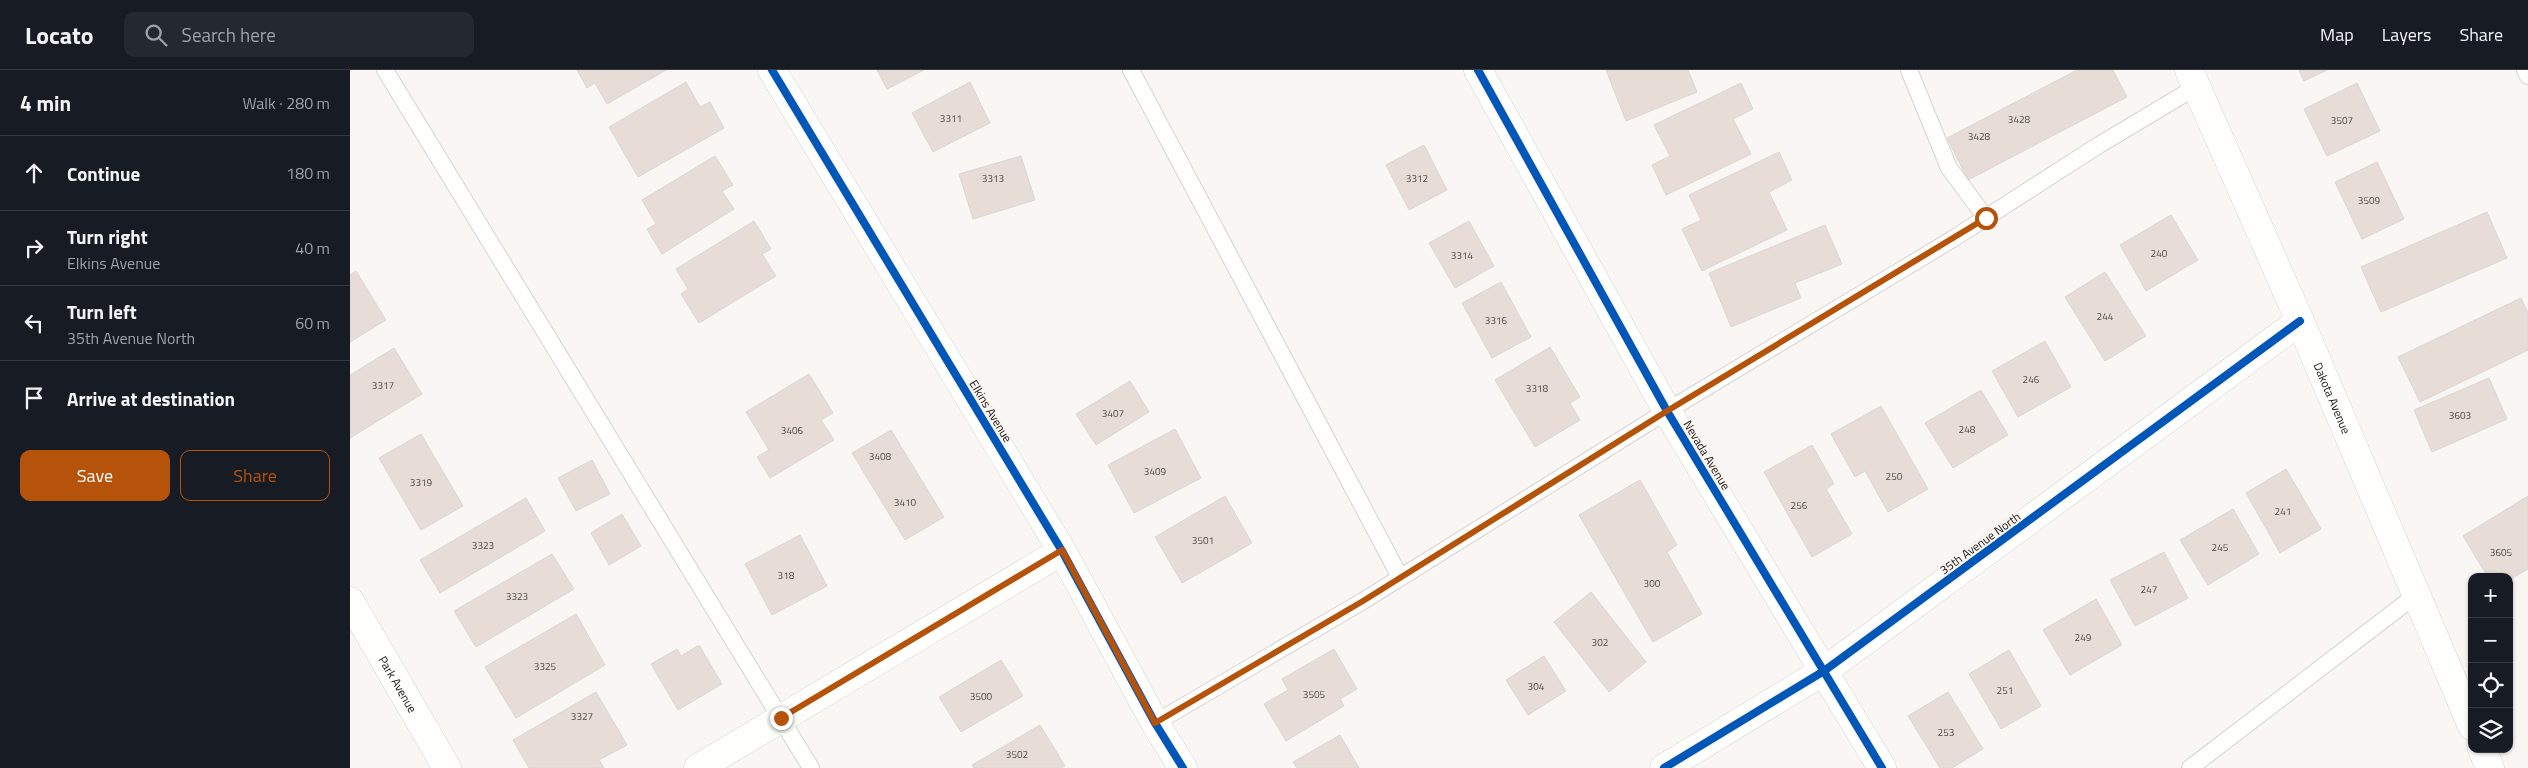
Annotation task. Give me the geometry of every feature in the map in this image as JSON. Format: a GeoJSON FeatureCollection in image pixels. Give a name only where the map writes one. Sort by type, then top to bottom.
{"type":"FeatureCollection","features":[{"type":"Feature","properties":{"kind":"street","name":"Elkins Avenue"},"geometry":{"type":"LineString","coordinates":[[772,70],[1062,550],[1155,723],[1183,768]]}},
{"type":"Feature","properties":{"kind":"street","name":"Nevada Avenue"},"geometry":{"type":"LineString","coordinates":[[1478,70],[1667,411],[1882,768]]}},
{"type":"Feature","properties":{"kind":"street","name":"Dakota Avenue"},"geometry":{"type":"LineString","coordinates":[[2192,79],[2300,321],[2468,717]]}},
{"type":"Feature","properties":{"kind":"street","name":"35th Avenue North"},"geometry":{"type":"LineString","coordinates":[[1664,768],[1824,671],[2300,321]]}},
{"type":"Feature","properties":{"kind":"street"},"geometry":{"type":"LineString","coordinates":[[698,768],[1062,550]]}},
{"type":"Feature","properties":{"kind":"street","name":"Park Avenue"},"geometry":{"type":"LineString","coordinates":[[350,601],[447,768]]}},
{"type":"Feature","properties":{"kind":"street"},"geometry":{"type":"LineString","coordinates":[[2484,753],[2490,768]]}},
{"type":"Feature","properties":{"kind":"lane"},"geometry":{"type":"LineString","coordinates":[[386,70],[812,768]]}},
{"type":"Feature","properties":{"kind":"lane"},"geometry":{"type":"LineString","coordinates":[[1131,70],[1400,577]]}},
{"type":"Feature","properties":{"kind":"lane"},"geometry":{"type":"LineString","coordinates":[[1909,70],[1949,168],[1986,218]]}},
{"type":"Feature","properties":{"kind":"lane"},"geometry":{"type":"LineString","coordinates":[[2524,70],[2528,76]]}},
{"type":"Feature","properties":{"kind":"lane"},"geometry":{"type":"LineString","coordinates":[[1155,723],[1400,577],[1667,411],[1986,218],[2099,145],[2192,79]]}},
{"type":"Feature","properties":{"kind":"lane"},"geometry":{"type":"LineString","coordinates":[[2190,768],[2416,595]]}},
{"type":"Feature","properties":{"kind":"building"},"geometry":{"type":"Polygon","coordinates":[[[577,70],[666,70],[607,104],[595,83],[587,88],[577,70]]]}},
{"type":"Feature","properties":{"kind":"building"},"geometry":{"type":"Polygon","coordinates":[[[877,70],[924,70],[887,89],[877,70]]]}},
{"type":"Feature","properties":{"kind":"building"},"geometry":{"type":"Polygon","coordinates":[[[1606,70],[1688,70],[1697,92],[1626,121],[1606,70]]]}},
{"type":"Feature","properties":{"kind":"building"},"geometry":{"type":"Polygon","coordinates":[[[2077,70],[2113,70],[2127,97],[1968,180],[1947,138],[2077,70]]]}},
{"type":"Feature","properties":{"kind":"building"},"geometry":{"type":"Polygon","coordinates":[[[2299,70],[2327,70],[2304,81],[2299,70]]]}},
{"type":"Feature","properties":{"kind":"building"},"geometry":{"type":"Polygon","coordinates":[[[686,82],[700,107],[710,102],[724,128],[638,177],[609,127],[686,82]]]}},
{"type":"Feature","properties":{"kind":"building"},"geometry":{"type":"Polygon","coordinates":[[[970,82],[990,123],[933,152],[912,113],[970,82]]]}},
{"type":"Feature","properties":{"kind":"building"},"geometry":{"type":"Polygon","coordinates":[[[1741,83],[1753,109],[1733,119],[1751,154],[1666,195],[1652,165],[1670,156],[1654,125],[1741,83]]]}},
{"type":"Feature","properties":{"kind":"building"},"geometry":{"type":"Polygon","coordinates":[[[2357,83],[2380,131],[2327,156],[2304,109],[2357,83]]]}},
{"type":"Feature","properties":{"kind":"building"},"geometry":{"type":"Polygon","coordinates":[[[1424,145],[1447,190],[1409,210],[1386,165],[1424,145]]]}},
{"type":"Feature","properties":{"kind":"building"},"geometry":{"type":"Polygon","coordinates":[[[1779,152],[1792,180],[1769,192],[1787,230],[1702,271],[1682,229],[1701,220],[1689,195],[1779,152]]]}},
{"type":"Feature","properties":{"kind":"building"},"geometry":{"type":"Polygon","coordinates":[[[715,156],[733,185],[722,191],[734,209],[662,254],[647,229],[656,224],[642,200],[715,156]]]}},
{"type":"Feature","properties":{"kind":"building"},"geometry":{"type":"Polygon","coordinates":[[[1021,156],[1035,200],[973,219],[959,174],[1021,156]]]}},
{"type":"Feature","properties":{"kind":"building"},"geometry":{"type":"Polygon","coordinates":[[[2377,162],[2404,219],[2362,239],[2335,182],[2377,162]]]}},
{"type":"Feature","properties":{"kind":"building"},"geometry":{"type":"Polygon","coordinates":[[[2487,212],[2507,258],[2381,312],[2361,267],[2487,212]]]}},
{"type":"Feature","properties":{"kind":"building"},"geometry":{"type":"Polygon","coordinates":[[[2171,215],[2198,260],[2146,291],[2120,245],[2171,215]]]}},
{"type":"Feature","properties":{"kind":"building"},"geometry":{"type":"Polygon","coordinates":[[[754,221],[771,249],[762,254],[776,276],[699,323],[681,294],[688,289],[676,269],[754,221]]]}},
{"type":"Feature","properties":{"kind":"building"},"geometry":{"type":"Polygon","coordinates":[[[1469,221],[1494,266],[1455,288],[1429,243],[1469,221]]]}},
{"type":"Feature","properties":{"kind":"building"},"geometry":{"type":"Polygon","coordinates":[[[1825,225],[1842,264],[1795,283],[1801,298],[1731,327],[1709,273],[1825,225]]]}},
{"type":"Feature","properties":{"kind":"building"},"geometry":{"type":"Polygon","coordinates":[[[356,271],[386,320],[350,342],[350,275],[356,271]]]}},
{"type":"Feature","properties":{"kind":"building"},"geometry":{"type":"Polygon","coordinates":[[[2105,272],[2146,336],[2105,361],[2065,297],[2105,272]]]}},
{"type":"Feature","properties":{"kind":"building"},"geometry":{"type":"Polygon","coordinates":[[[1501,282],[1531,337],[1492,358],[1462,303],[1501,282]]]}},
{"type":"Feature","properties":{"kind":"building"},"geometry":{"type":"Polygon","coordinates":[[[2521,298],[2528,313],[2528,350],[2420,402],[2398,357],[2521,298]]]}},
{"type":"Feature","properties":{"kind":"building"},"geometry":{"type":"Polygon","coordinates":[[[2045,341],[2071,387],[2018,417],[1992,371],[2045,341]]]}},
{"type":"Feature","properties":{"kind":"building"},"geometry":{"type":"Polygon","coordinates":[[[1550,347],[1580,397],[1570,403],[1580,420],[1535,447],[1495,380],[1550,347]]]}},
{"type":"Feature","properties":{"kind":"building"},"geometry":{"type":"Polygon","coordinates":[[[394,348],[422,394],[350,438],[350,375],[394,348]]]}},
{"type":"Feature","properties":{"kind":"building"},"geometry":{"type":"Polygon","coordinates":[[[809,374],[833,413],[821,420],[834,440],[770,478],[757,457],[769,450],[746,412],[809,374]]]}},
{"type":"Feature","properties":{"kind":"building"},"geometry":{"type":"Polygon","coordinates":[[[2489,378],[2507,419],[2432,452],[2414,410],[2489,378]]]}},
{"type":"Feature","properties":{"kind":"building"},"geometry":{"type":"Polygon","coordinates":[[[1130,381],[1149,412],[1096,445],[1076,414],[1130,381]]]}},
{"type":"Feature","properties":{"kind":"building"},"geometry":{"type":"Polygon","coordinates":[[[1981,390],[2008,435],[1953,468],[1925,423],[1981,390]]]}},
{"type":"Feature","properties":{"kind":"building"},"geometry":{"type":"Polygon","coordinates":[[[1881,406],[1928,489],[1888,512],[1865,471],[1855,477],[1831,434],[1881,406]]]}},
{"type":"Feature","properties":{"kind":"building"},"geometry":{"type":"Polygon","coordinates":[[[1175,429],[1201,478],[1134,513],[1108,465],[1175,429]]]}},
{"type":"Feature","properties":{"kind":"building"},"geometry":{"type":"Polygon","coordinates":[[[891,430],[944,517],[905,540],[852,453],[891,430]]]}},
{"type":"Feature","properties":{"kind":"building"},"geometry":{"type":"Polygon","coordinates":[[[421,434],[463,506],[421,530],[379,458],[421,434]]]}},
{"type":"Feature","properties":{"kind":"building"},"geometry":{"type":"Polygon","coordinates":[[[1812,445],[1834,484],[1826,489],[1852,534],[1812,557],[1764,472],[1812,445]]]}},
{"type":"Feature","properties":{"kind":"building"},"geometry":{"type":"Polygon","coordinates":[[[592,460],[610,494],[576,511],[558,478],[592,460]]]}},
{"type":"Feature","properties":{"kind":"building"},"geometry":{"type":"Polygon","coordinates":[[[2286,469],[2321,529],[2280,553],[2246,493],[2286,469]]]}},
{"type":"Feature","properties":{"kind":"building"},"geometry":{"type":"Polygon","coordinates":[[[1640,480],[1677,545],[1667,552],[1702,614],[1653,642],[1579,515],[1640,480]]]}},
{"type":"Feature","properties":{"kind":"building"},"geometry":{"type":"Polygon","coordinates":[[[1225,496],[1252,543],[1182,583],[1155,537],[1225,496]]]}},
{"type":"Feature","properties":{"kind":"building"},"geometry":{"type":"Polygon","coordinates":[[[2528,496],[2528,569],[2513,578],[2513,573],[2486,573],[2463,536],[2528,496]]]}},
{"type":"Feature","properties":{"kind":"building"},"geometry":{"type":"Polygon","coordinates":[[[526,498],[545,531],[440,593],[420,560],[526,498]]]}},
{"type":"Feature","properties":{"kind":"building"},"geometry":{"type":"Polygon","coordinates":[[[2233,509],[2259,554],[2208,585],[2180,540],[2233,509]]]}},
{"type":"Feature","properties":{"kind":"building"},"geometry":{"type":"Polygon","coordinates":[[[622,514],[641,546],[609,565],[591,533],[622,514]]]}},
{"type":"Feature","properties":{"kind":"building"},"geometry":{"type":"Polygon","coordinates":[[[800,535],[827,586],[772,615],[745,564],[800,535]]]}},
{"type":"Feature","properties":{"kind":"building"},"geometry":{"type":"Polygon","coordinates":[[[2164,552],[2188,598],[2135,626],[2110,580],[2164,552]]]}},
{"type":"Feature","properties":{"kind":"building"},"geometry":{"type":"Polygon","coordinates":[[[552,554],[574,589],[476,647],[454,611],[552,554]]]}},
{"type":"Feature","properties":{"kind":"building"},"geometry":{"type":"Polygon","coordinates":[[[1591,592],[1646,662],[1609,692],[1554,622],[1591,592]]]}},
{"type":"Feature","properties":{"kind":"building"},"geometry":{"type":"Polygon","coordinates":[[[2096,599],[2122,645],[2070,675],[2043,630],[2096,599]]]}},
{"type":"Feature","properties":{"kind":"building"},"geometry":{"type":"Polygon","coordinates":[[[576,614],[605,665],[516,718],[485,667],[576,614]]]}},
{"type":"Feature","properties":{"kind":"building"},"geometry":{"type":"Polygon","coordinates":[[[699,645],[722,684],[678,710],[651,664],[677,649],[681,656],[699,645]]]}},
{"type":"Feature","properties":{"kind":"building"},"geometry":{"type":"Polygon","coordinates":[[[1334,649],[1357,689],[1340,699],[1344,706],[1286,741],[1264,704],[1288,690],[1282,679],[1334,649]]]}},
{"type":"Feature","properties":{"kind":"building"},"geometry":{"type":"Polygon","coordinates":[[[2009,650],[2041,706],[2001,729],[1969,674],[2009,650]]]}},
{"type":"Feature","properties":{"kind":"building"},"geometry":{"type":"Polygon","coordinates":[[[1544,656],[1566,691],[1528,715],[1506,680],[1544,656]]]}},
{"type":"Feature","properties":{"kind":"building"},"geometry":{"type":"Polygon","coordinates":[[[1001,660],[1023,696],[961,732],[939,697],[1001,660]]]}},
{"type":"Feature","properties":{"kind":"building"},"geometry":{"type":"Polygon","coordinates":[[[596,692],[627,745],[599,760],[604,768],[529,768],[513,740],[596,692]]]}},
{"type":"Feature","properties":{"kind":"building"},"geometry":{"type":"Polygon","coordinates":[[[1948,692],[1983,749],[1952,768],[1940,768],[1908,716],[1948,692]]]}},
{"type":"Feature","properties":{"kind":"building"},"geometry":{"type":"Polygon","coordinates":[[[1040,725],[1065,766],[1061,768],[974,768],[972,765],[1040,725]]]}},
{"type":"Feature","properties":{"kind":"building"},"geometry":{"type":"Polygon","coordinates":[[[1340,735],[1359,768],[1297,768],[1293,762],[1340,735]]]}},
{"type":"Feature","properties":{"kind":"cycle path"},"geometry":{"type":"LineString","coordinates":[[772,70],[1062,551],[1155,723],[1183,768]]}},
{"type":"Feature","properties":{"kind":"cycle path"},"geometry":{"type":"LineString","coordinates":[[1478,70],[1667,411],[1882,768]]}},
{"type":"Feature","properties":{"kind":"cycle path"},"geometry":{"type":"LineString","coordinates":[[1664,768],[1824,671],[2300,321]]}},
{"type":"Feature","properties":{"kind":"route"},"geometry":{"type":"LineString","coordinates":[[781,718],[1062,550],[1155,723],[1363,601],[1667,411],[1783,343],[1986,218]]}}]}
